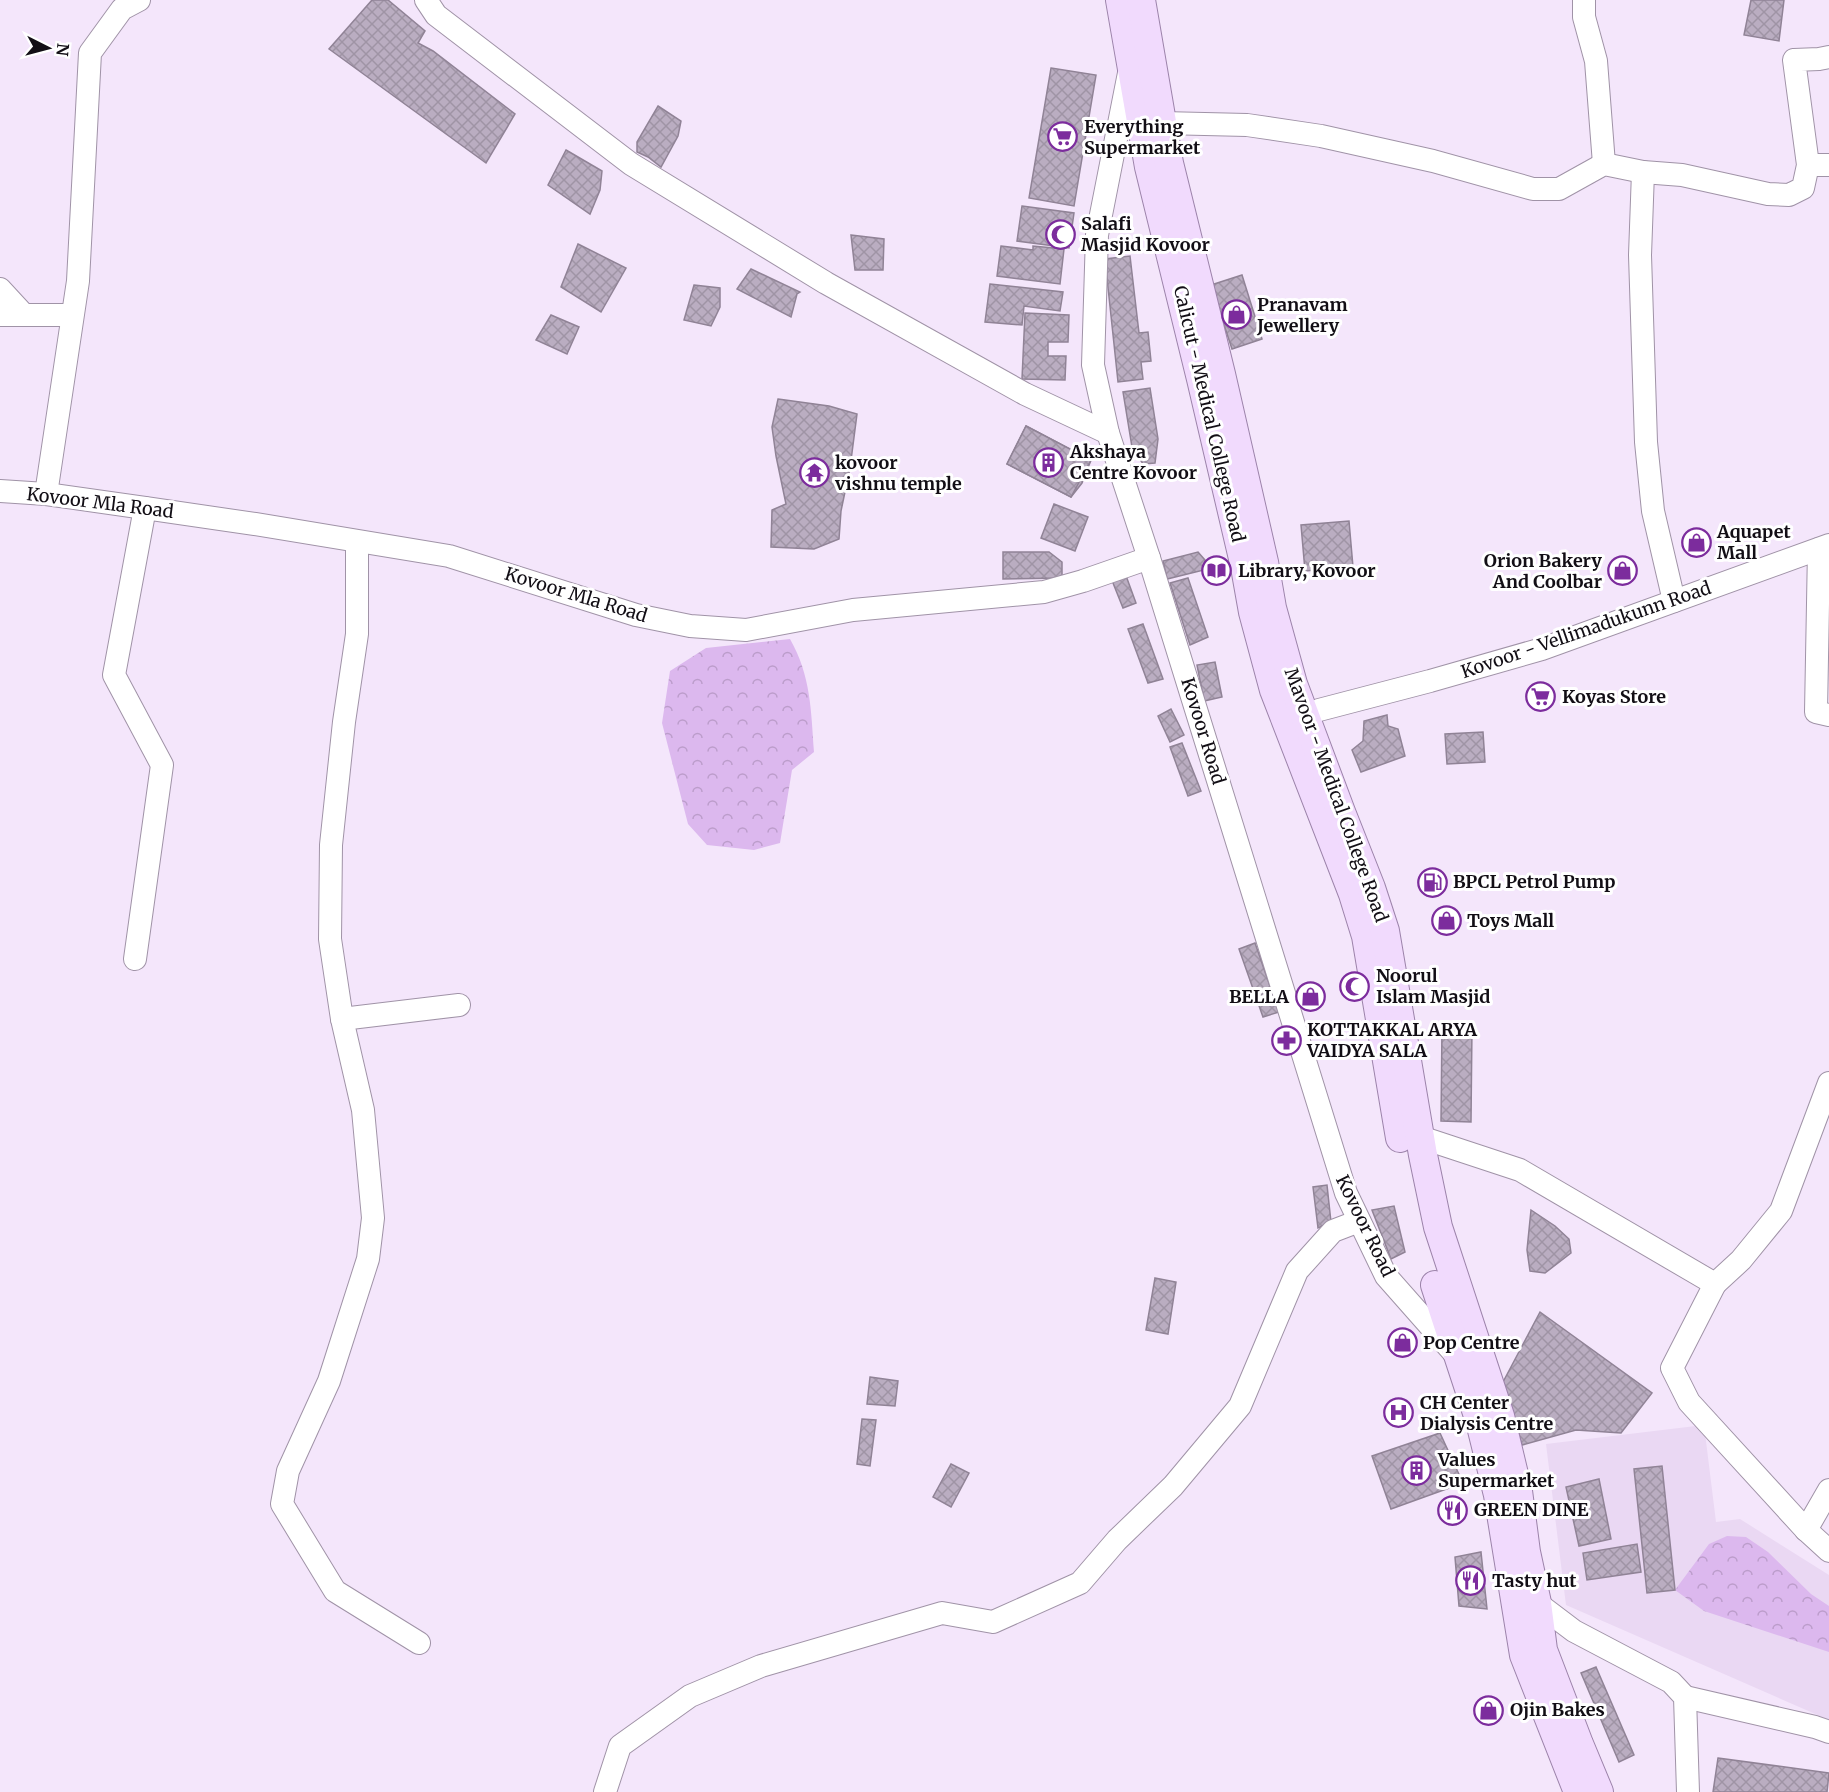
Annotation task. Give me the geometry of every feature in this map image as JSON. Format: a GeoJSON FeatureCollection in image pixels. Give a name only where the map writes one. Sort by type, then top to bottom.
{"type":"FeatureCollection","features":[{"type":"Feature","properties":{"kind":"main road","name":"Calicut - Medical College Road"},"geometry":{"type":"LineString","coordinates":[[1120,0],[1136,33],[1130,62],[1149,167],[1245,567],[1253,612],[1274,690],[1296,720]]}},
{"type":"Feature","properties":{"kind":"main road","name":"Mavoor - Medical College Road"},"geometry":{"type":"LineString","coordinates":[[1141,0],[1136,33],[1162,123],[1169,163],[1221,374],[1264,562],[1272,608],[1293,684],[1296,720],[1332,816],[1371,888],[1385,931],[1420,1137],[1438,1227],[1472,1363],[1500,1416],[1518,1491],[1543,1650],[1578,1744],[1599,1792]]}},
{"type":"Feature","properties":{"kind":"main road"},"geometry":{"type":"LineString","coordinates":[[1332,816],[1366,936],[1418,1232],[1472,1363],[1480,1422],[1498,1495],[1524,1655],[1578,1792]]}},
{"type":"Feature","properties":{"kind":"street"},"geometry":{"type":"LineString","coordinates":[[46,494],[78,281],[90,52],[122,9],[139,0]]}},
{"type":"Feature","properties":{"kind":"street"},"geometry":{"type":"LineString","coordinates":[[426,0],[436,15],[631,164],[826,283],[1025,394],[1108,433]]}},
{"type":"Feature","properties":{"kind":"street"},"geometry":{"type":"LineString","coordinates":[[1584,0],[1584,17],[1596,61],[1604,164]]}},
{"type":"Feature","properties":{"kind":"street"},"geometry":{"type":"LineString","coordinates":[[1162,123],[1247,125],[1321,136],[1433,161],[1533,189],[1559,189],[1604,164],[1643,172],[1682,175],[1768,194],[1789,195],[1803,188],[1818,165],[1794,60],[1829,57]]}},
{"type":"Feature","properties":{"kind":"street","name":"Kovoor Road"},"geometry":{"type":"LineString","coordinates":[[1130,62],[1097,235],[1093,366],[1108,433],[1346,1193],[1386,1276],[1472,1363]]}},
{"type":"Feature","properties":{"kind":"street"},"geometry":{"type":"LineString","coordinates":[[1643,172],[1640,255],[1646,442],[1653,511],[1674,601]]}},
{"type":"Feature","properties":{"kind":"street"},"geometry":{"type":"LineString","coordinates":[[0,289],[24,315]]}},
{"type":"Feature","properties":{"kind":"street"},"geometry":{"type":"LineString","coordinates":[[0,315],[72,315]]}},
{"type":"Feature","properties":{"kind":"street","name":"Kovoor Mla Road"},"geometry":{"type":"LineString","coordinates":[[0,491],[46,494],[145,508],[449,556],[636,615],[690,626],[746,630],[853,610],[1044,592],[1149,558]]}},
{"type":"Feature","properties":{"kind":"street"},"geometry":{"type":"LineString","coordinates":[[135,959],[162,765],[114,675],[145,508]]}},
{"type":"Feature","properties":{"kind":"street"},"geometry":{"type":"LineString","coordinates":[[357,542],[357,634],[344,723],[331,845],[330,939],[342,1019],[363,1110],[374,1218],[368,1259],[329,1381],[288,1471],[282,1504],[334,1591],[419,1643]]}},
{"type":"Feature","properties":{"kind":"street"},"geometry":{"type":"LineString","coordinates":[[1824,547],[1815,712],[1829,715]]}},
{"type":"Feature","properties":{"kind":"street","name":"Kovoor - Vellimadukunn Road"},"geometry":{"type":"LineString","coordinates":[[1296,720],[1319,710],[1542,649],[1824,547]]}},
{"type":"Feature","properties":{"kind":"street"},"geometry":{"type":"LineString","coordinates":[[342,1019],[459,1005]]}},
{"type":"Feature","properties":{"kind":"street"},"geometry":{"type":"LineString","coordinates":[[1829,1083],[1781,1210],[1741,1260],[1714,1284],[1672,1368],[1689,1402],[1806,1530],[1829,1551]]}},
{"type":"Feature","properties":{"kind":"street"},"geometry":{"type":"LineString","coordinates":[[1420,1137],[1520,1170],[1714,1284]]}},
{"type":"Feature","properties":{"kind":"street"},"geometry":{"type":"LineString","coordinates":[[605,1792],[620,1746],[690,1696],[761,1666],[942,1613],[993,1622],[1080,1583],[1117,1539],[1173,1486],[1240,1406],[1297,1271],[1334,1231],[1359,1221]]}},
{"type":"Feature","properties":{"kind":"street"},"geometry":{"type":"LineString","coordinates":[[1806,1530],[1829,1490]]}},
{"type":"Feature","properties":{"kind":"street"},"geometry":{"type":"LineString","coordinates":[[1537,1603],[1574,1631],[1671,1682],[1685,1697],[1829,1732]]}},
{"type":"Feature","properties":{"kind":"street"},"geometry":{"type":"LineString","coordinates":[[1685,1697],[1688,1792]]}},
{"type":"Feature","properties":{"kind":"shaded area"},"geometry":{"type":"Polygon","coordinates":[[[1704,1425],[1716,1522],[1740,1519],[1829,1575],[1829,1720],[1566,1605],[1546,1444],[1704,1425]]]}},
{"type":"Feature","properties":{"kind":"green space"},"geometry":{"type":"Polygon","coordinates":[[[790,639],[806,680],[811,708],[814,752],[792,770],[780,843],[754,850],[707,845],[688,824],[662,723],[670,671],[706,648],[790,639]]]}},
{"type":"Feature","properties":{"kind":"green space"},"geometry":{"type":"Polygon","coordinates":[[[1727,1536],[1746,1537],[1768,1552],[1811,1594],[1829,1606],[1829,1652],[1704,1611],[1675,1590],[1709,1544],[1727,1536]]]}},
{"type":"Feature","properties":{"kind":"building"},"geometry":{"type":"Polygon","coordinates":[[[372,0],[388,0],[425,31],[418,43],[433,51],[515,114],[486,163],[329,49],[372,0]]]}},
{"type":"Feature","properties":{"kind":"building"},"geometry":{"type":"Polygon","coordinates":[[[1751,0],[1784,0],[1779,41],[1744,35],[1751,0]]]}},
{"type":"Feature","properties":{"kind":"building"},"geometry":{"type":"Polygon","coordinates":[[[1051,68],[1096,75],[1074,206],[1029,198],[1051,68]]]}},
{"type":"Feature","properties":{"kind":"building"},"geometry":{"type":"Polygon","coordinates":[[[658,106],[681,121],[678,136],[661,167],[637,152],[637,142],[658,106]]]}},
{"type":"Feature","properties":{"kind":"building"},"geometry":{"type":"Polygon","coordinates":[[[566,150],[602,171],[600,190],[590,214],[548,185],[566,150]]]}},
{"type":"Feature","properties":{"kind":"building"},"geometry":{"type":"Polygon","coordinates":[[[1022,206],[1074,213],[1069,248],[1017,241],[1022,206]]]}},
{"type":"Feature","properties":{"kind":"building"},"geometry":{"type":"Polygon","coordinates":[[[851,235],[884,239],[883,270],[855,270],[851,235]]]}},
{"type":"Feature","properties":{"kind":"building"},"geometry":{"type":"Polygon","coordinates":[[[578,244],[626,268],[601,312],[561,287],[578,244]]]}},
{"type":"Feature","properties":{"kind":"building"},"geometry":{"type":"Polygon","coordinates":[[[1001,246],[1033,250],[1033,246],[1064,249],[1060,284],[997,276],[1001,246]]]}},
{"type":"Feature","properties":{"kind":"building"},"geometry":{"type":"Polygon","coordinates":[[[1130,256],[1139,333],[1148,332],[1151,361],[1141,362],[1143,379],[1118,382],[1105,259],[1130,256]]]}},
{"type":"Feature","properties":{"kind":"building"},"geometry":{"type":"Polygon","coordinates":[[[751,269],[800,292],[797,294],[791,317],[737,289],[751,269]]]}},
{"type":"Feature","properties":{"kind":"building"},"geometry":{"type":"Polygon","coordinates":[[[1242,275],[1262,339],[1232,349],[1211,285],[1242,275]]]}},
{"type":"Feature","properties":{"kind":"building"},"geometry":{"type":"Polygon","coordinates":[[[990,284],[1063,292],[1060,311],[1024,306],[1022,325],[985,322],[990,284]]]}},
{"type":"Feature","properties":{"kind":"building"},"geometry":{"type":"Polygon","coordinates":[[[694,285],[720,288],[720,307],[711,326],[684,320],[694,285]]]}},
{"type":"Feature","properties":{"kind":"building"},"geometry":{"type":"Polygon","coordinates":[[[1025,313],[1069,315],[1068,342],[1048,342],[1048,356],[1066,356],[1065,380],[1022,379],[1025,313]]]}},
{"type":"Feature","properties":{"kind":"building"},"geometry":{"type":"Polygon","coordinates":[[[551,315],[579,327],[567,354],[536,340],[551,315]]]}},
{"type":"Feature","properties":{"kind":"building"},"geometry":{"type":"Polygon","coordinates":[[[1150,388],[1158,439],[1155,463],[1143,464],[1132,447],[1123,392],[1150,388]]]}},
{"type":"Feature","properties":{"kind":"building"},"geometry":{"type":"Polygon","coordinates":[[[778,399],[829,406],[857,414],[850,468],[841,511],[839,539],[814,549],[771,547],[772,510],[786,504],[772,427],[778,399]]]}},
{"type":"Feature","properties":{"kind":"building","name":"Akshaya Centre Kovoor"},"geometry":{"type":"Polygon","coordinates":[[[1026,426],[1091,460],[1082,483],[1071,497],[1007,464],[1026,426]]]}},
{"type":"Feature","properties":{"kind":"building","name":"Akshaya Centre Kovoor"},"geometry":{"type":"Polygon","coordinates":[[[1026,426],[1091,460],[1071,497],[1007,464],[1026,426]]]}},
{"type":"Feature","properties":{"kind":"building"},"geometry":{"type":"Polygon","coordinates":[[[1054,504],[1088,517],[1075,551],[1041,538],[1054,504]]]}},
{"type":"Feature","properties":{"kind":"building"},"geometry":{"type":"Polygon","coordinates":[[[1349,521],[1353,567],[1305,571],[1301,525],[1349,521]]]}},
{"type":"Feature","properties":{"kind":"building"},"geometry":{"type":"Polygon","coordinates":[[[1003,552],[1049,552],[1062,562],[1062,578],[1003,579],[1003,552]]]}},
{"type":"Feature","properties":{"kind":"building"},"geometry":{"type":"Polygon","coordinates":[[[1198,552],[1205,560],[1204,570],[1167,579],[1163,561],[1198,552]]]}},
{"type":"Feature","properties":{"kind":"building"},"geometry":{"type":"Polygon","coordinates":[[[1125,573],[1136,603],[1123,608],[1111,578],[1125,573]]]}},
{"type":"Feature","properties":{"kind":"building"},"geometry":{"type":"Polygon","coordinates":[[[1188,578],[1208,637],[1190,645],[1170,583],[1188,578]]]}},
{"type":"Feature","properties":{"kind":"building"},"geometry":{"type":"Polygon","coordinates":[[[1143,624],[1163,679],[1148,683],[1128,629],[1143,624]]]}},
{"type":"Feature","properties":{"kind":"building"},"geometry":{"type":"Polygon","coordinates":[[[1215,662],[1222,697],[1204,701],[1197,665],[1215,662]]]}},
{"type":"Feature","properties":{"kind":"building"},"geometry":{"type":"Polygon","coordinates":[[[1171,709],[1184,735],[1170,742],[1158,716],[1171,709]]]}},
{"type":"Feature","properties":{"kind":"building"},"geometry":{"type":"Polygon","coordinates":[[[1387,715],[1388,726],[1398,729],[1405,756],[1361,772],[1352,750],[1363,741],[1364,721],[1387,715]]]}},
{"type":"Feature","properties":{"kind":"building"},"geometry":{"type":"Polygon","coordinates":[[[1483,732],[1485,762],[1447,764],[1445,734],[1483,732]]]}},
{"type":"Feature","properties":{"kind":"building"},"geometry":{"type":"Polygon","coordinates":[[[1182,743],[1201,791],[1188,796],[1170,747],[1182,743]]]}},
{"type":"Feature","properties":{"kind":"building"},"geometry":{"type":"Polygon","coordinates":[[[1255,943],[1279,1012],[1263,1017],[1239,949],[1255,943]]]}},
{"type":"Feature","properties":{"kind":"building"},"geometry":{"type":"Polygon","coordinates":[[[1442,1027],[1472,1027],[1471,1122],[1441,1121],[1442,1027]]]}},
{"type":"Feature","properties":{"kind":"building"},"geometry":{"type":"Polygon","coordinates":[[[1327,1185],[1331,1222],[1318,1228],[1313,1187],[1327,1185]]]}},
{"type":"Feature","properties":{"kind":"building"},"geometry":{"type":"Polygon","coordinates":[[[1394,1206],[1405,1252],[1391,1259],[1372,1210],[1394,1206]]]}},
{"type":"Feature","properties":{"kind":"building"},"geometry":{"type":"Polygon","coordinates":[[[1531,1210],[1555,1226],[1569,1239],[1571,1253],[1545,1273],[1530,1271],[1527,1250],[1531,1210]]]}},
{"type":"Feature","properties":{"kind":"building"},"geometry":{"type":"Polygon","coordinates":[[[1155,1278],[1176,1282],[1168,1334],[1146,1330],[1155,1278]]]}},
{"type":"Feature","properties":{"kind":"building"},"geometry":{"type":"Polygon","coordinates":[[[1540,1312],[1652,1393],[1621,1433],[1576,1430],[1522,1445],[1503,1382],[1540,1312]]]}},
{"type":"Feature","properties":{"kind":"building"},"geometry":{"type":"Polygon","coordinates":[[[870,1377],[898,1381],[895,1406],[867,1404],[870,1377]]]}},
{"type":"Feature","properties":{"kind":"building"},"geometry":{"type":"Polygon","coordinates":[[[862,1419],[876,1420],[870,1466],[857,1464],[862,1419]]]}},
{"type":"Feature","properties":{"kind":"building","name":"Values Supermarket"},"geometry":{"type":"Polygon","coordinates":[[[1440,1433],[1463,1483],[1391,1509],[1372,1456],[1440,1433]]]}},
{"type":"Feature","properties":{"kind":"building"},"geometry":{"type":"Polygon","coordinates":[[[951,1464],[969,1473],[951,1507],[933,1497],[951,1464]]]}},
{"type":"Feature","properties":{"kind":"building"},"geometry":{"type":"Polygon","coordinates":[[[1662,1466],[1675,1590],[1647,1593],[1634,1469],[1662,1466]]]}},
{"type":"Feature","properties":{"kind":"building"},"geometry":{"type":"Polygon","coordinates":[[[1599,1479],[1611,1539],[1579,1546],[1566,1487],[1599,1479]]]}},
{"type":"Feature","properties":{"kind":"building"},"geometry":{"type":"Polygon","coordinates":[[[1637,1544],[1641,1572],[1587,1580],[1583,1553],[1637,1544]]]}},
{"type":"Feature","properties":{"kind":"building","name":"Tasty hut"},"geometry":{"type":"Polygon","coordinates":[[[1481,1552],[1487,1609],[1459,1606],[1455,1557],[1481,1552]]]}},
{"type":"Feature","properties":{"kind":"building"},"geometry":{"type":"Polygon","coordinates":[[[1596,1667],[1634,1755],[1619,1762],[1581,1673],[1596,1667]]]}},
{"type":"Feature","properties":{"kind":"building"},"geometry":{"type":"Polygon","coordinates":[[[1718,1758],[1829,1773],[1827,1792],[1713,1792],[1718,1758]]]}},
{"type":"Feature","properties":{"kind":"place","name":"Everything Supermarket"},"geometry":{"type":"Point","coordinates":[1063,137]}},
{"type":"Feature","properties":{"kind":"place","name":"Salafi Masjid Kovoor"},"geometry":{"type":"Point","coordinates":[1060,234]}},
{"type":"Feature","properties":{"kind":"place","name":"Pranavam Jewellery"},"geometry":{"type":"Point","coordinates":[1236,315]}},
{"type":"Feature","properties":{"kind":"place","name":"Akshaya Centre Kovoor"},"geometry":{"type":"Point","coordinates":[1049,462]}},
{"type":"Feature","properties":{"kind":"place","name":"kovoor vishnu temple"},"geometry":{"type":"Point","coordinates":[814,473]}},
{"type":"Feature","properties":{"kind":"place","name":"Aquapet Mall"},"geometry":{"type":"Point","coordinates":[1696,542]}},
{"type":"Feature","properties":{"kind":"place","name":"Library, Kovoor"},"geometry":{"type":"Point","coordinates":[1217,571]}},
{"type":"Feature","properties":{"kind":"place","name":"Orion Bakery And Coolbar"},"geometry":{"type":"Point","coordinates":[1623,571]}},
{"type":"Feature","properties":{"kind":"place","name":"Koyas Store"},"geometry":{"type":"Point","coordinates":[1541,697]}},
{"type":"Feature","properties":{"kind":"place","name":"BPCL Petrol Pump"},"geometry":{"type":"Point","coordinates":[1432,882]}},
{"type":"Feature","properties":{"kind":"place","name":"Toys Mall"},"geometry":{"type":"Point","coordinates":[1446,921]}},
{"type":"Feature","properties":{"kind":"place","name":"Noorul Islam Masjid"},"geometry":{"type":"Point","coordinates":[1355,986]}},
{"type":"Feature","properties":{"kind":"place","name":"BELLA"},"geometry":{"type":"Point","coordinates":[1310,997]}},
{"type":"Feature","properties":{"kind":"place","name":"KOTTAKKAL ARYA VAIDYA SALA"},"geometry":{"type":"Point","coordinates":[1286,1040]}},
{"type":"Feature","properties":{"kind":"place","name":"Pop Centre"},"geometry":{"type":"Point","coordinates":[1402,1343]}},
{"type":"Feature","properties":{"kind":"place","name":"CH Center Dialysis Centre"},"geometry":{"type":"Point","coordinates":[1399,1413]}},
{"type":"Feature","properties":{"kind":"place","name":"Values Supermarket"},"geometry":{"type":"Point","coordinates":[1417,1470]}},
{"type":"Feature","properties":{"kind":"place","name":"GREEN DINE"},"geometry":{"type":"Point","coordinates":[1453,1510]}},
{"type":"Feature","properties":{"kind":"place","name":"Tasty hut"},"geometry":{"type":"Point","coordinates":[1471,1581]}},
{"type":"Feature","properties":{"kind":"place","name":"Ojin Bakes"},"geometry":{"type":"Point","coordinates":[1489,1710]}}]}
